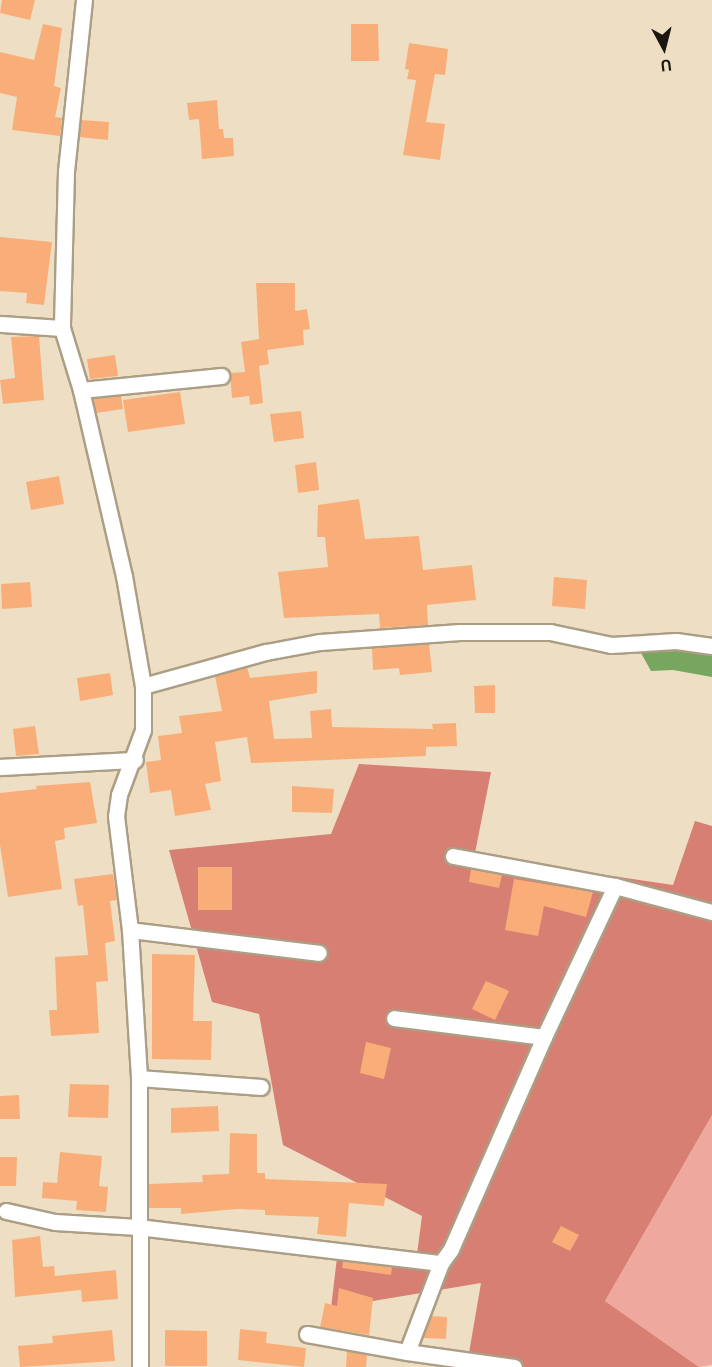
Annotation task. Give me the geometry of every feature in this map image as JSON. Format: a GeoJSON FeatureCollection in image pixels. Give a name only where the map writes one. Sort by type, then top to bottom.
{"type":"FeatureCollection","features":[{"type":"Feature","properties":{"kind":"street"},"geometry":{"type":"LineString","coordinates":[[84,0],[66,171],[62,328],[81,390],[124,576],[143,686],[143,730],[135,760],[119,795],[116,816],[130,930],[139,1078],[140,1367]]}},
{"type":"Feature","properties":{"kind":"street"},"geometry":{"type":"LineString","coordinates":[[0,324],[62,328]]}},
{"type":"Feature","properties":{"kind":"street"},"geometry":{"type":"LineString","coordinates":[[81,390],[221,376]]}},
{"type":"Feature","properties":{"kind":"street"},"geometry":{"type":"LineString","coordinates":[[143,686],[266,652],[320,642],[424,634],[550,632],[611,645],[676,641],[712,646]]}},
{"type":"Feature","properties":{"kind":"street"},"geometry":{"type":"LineString","coordinates":[[0,767],[135,760]]}},
{"type":"Feature","properties":{"kind":"street"},"geometry":{"type":"LineString","coordinates":[[453,856],[615,886],[712,912]]}},
{"type":"Feature","properties":{"kind":"street"},"geometry":{"type":"LineString","coordinates":[[407,1352],[441,1263],[451,1249],[544,1037],[615,886]]}},
{"type":"Feature","properties":{"kind":"street"},"geometry":{"type":"LineString","coordinates":[[130,930],[319,952]]}},
{"type":"Feature","properties":{"kind":"street"},"geometry":{"type":"LineString","coordinates":[[394,1018],[544,1037]]}},
{"type":"Feature","properties":{"kind":"street"},"geometry":{"type":"LineString","coordinates":[[139,1078],[261,1087]]}},
{"type":"Feature","properties":{"kind":"street"},"geometry":{"type":"LineString","coordinates":[[6,1211],[55,1222],[138,1227],[441,1263]]}},
{"type":"Feature","properties":{"kind":"street"},"geometry":{"type":"LineString","coordinates":[[308,1334],[407,1352],[514,1367]]}},
{"type":"Feature","properties":{"kind":"shaded area"},"geometry":{"type":"Polygon","coordinates":[[[657,646],[712,650],[712,677],[673,670],[651,671],[640,651],[657,646]]]}},
{"type":"Feature","properties":{"kind":"shaded area"},"geometry":{"type":"Polygon","coordinates":[[[359,764],[491,772],[473,863],[592,873],[673,885],[695,821],[712,826],[712,1115],[605,1301],[699,1367],[524,1367],[469,1353],[481,1283],[331,1308],[338,1249],[417,1254],[422,1216],[283,1145],[259,1014],[212,1002],[169,850],[331,834],[359,764]]]}},
{"type":"Feature","properties":{"kind":"shaded area"},"geometry":{"type":"Polygon","coordinates":[[[712,1115],[712,1365],[699,1367],[605,1301],[712,1115]]]}},
{"type":"Feature","properties":{"kind":"building"},"geometry":{"type":"Polygon","coordinates":[[[2,0],[35,0],[30,20],[0,13],[2,0]]]}},
{"type":"Feature","properties":{"kind":"building"},"geometry":{"type":"Polygon","coordinates":[[[43,24],[62,28],[54,86],[61,88],[55,117],[62,118],[60,136],[12,130],[17,97],[0,93],[0,52],[34,60],[43,24]]]}},
{"type":"Feature","properties":{"kind":"building"},"geometry":{"type":"Polygon","coordinates":[[[351,24],[378,24],[379,61],[351,61],[351,24]]]}},
{"type":"Feature","properties":{"kind":"building"},"geometry":{"type":"Polygon","coordinates":[[[409,43],[448,49],[445,75],[435,74],[426,122],[445,124],[440,160],[403,155],[416,80],[407,79],[409,70],[405,69],[409,43]]]}},
{"type":"Feature","properties":{"kind":"building"},"geometry":{"type":"Polygon","coordinates":[[[217,100],[219,129],[223,129],[224,138],[233,138],[234,156],[202,159],[199,119],[189,120],[187,103],[217,100]]]}},
{"type":"Feature","properties":{"kind":"building"},"geometry":{"type":"Polygon","coordinates":[[[81,120],[109,122],[108,140],[79,137],[81,120]]]}},
{"type":"Feature","properties":{"kind":"building"},"geometry":{"type":"Polygon","coordinates":[[[0,237],[52,242],[44,305],[26,303],[27,293],[0,291],[0,237]]]}},
{"type":"Feature","properties":{"kind":"building"},"geometry":{"type":"Polygon","coordinates":[[[256,283],[295,283],[295,311],[307,309],[310,329],[303,330],[304,345],[267,350],[269,364],[259,366],[263,403],[250,405],[249,396],[232,398],[230,373],[245,372],[241,342],[259,339],[256,283]]]}},
{"type":"Feature","properties":{"kind":"building"},"geometry":{"type":"Polygon","coordinates":[[[39,336],[44,400],[3,404],[0,380],[15,378],[11,337],[39,336]]]}},
{"type":"Feature","properties":{"kind":"building"},"geometry":{"type":"Polygon","coordinates":[[[115,355],[118,376],[90,379],[87,359],[115,355]]]}},
{"type":"Feature","properties":{"kind":"building"},"geometry":{"type":"Polygon","coordinates":[[[180,392],[185,424],[128,432],[123,400],[180,392]]]}},
{"type":"Feature","properties":{"kind":"building"},"geometry":{"type":"Polygon","coordinates":[[[121,396],[123,409],[96,413],[93,399],[121,396]]]}},
{"type":"Feature","properties":{"kind":"building"},"geometry":{"type":"Polygon","coordinates":[[[301,411],[304,438],[274,442],[270,414],[301,411]]]}},
{"type":"Feature","properties":{"kind":"building"},"geometry":{"type":"Polygon","coordinates":[[[316,462],[319,490],[298,493],[295,465],[316,462]]]}},
{"type":"Feature","properties":{"kind":"building"},"geometry":{"type":"Polygon","coordinates":[[[59,476],[64,504],[31,510],[26,482],[59,476]]]}},
{"type":"Feature","properties":{"kind":"building"},"geometry":{"type":"Polygon","coordinates":[[[359,499],[365,539],[419,536],[423,570],[472,565],[476,600],[427,605],[428,625],[380,628],[379,614],[284,618],[278,572],[328,567],[325,537],[317,537],[318,505],[359,499]]]}},
{"type":"Feature","properties":{"kind":"building"},"geometry":{"type":"Polygon","coordinates":[[[554,577],[587,580],[585,609],[552,606],[554,577]]]}},
{"type":"Feature","properties":{"kind":"building"},"geometry":{"type":"Polygon","coordinates":[[[30,582],[32,607],[2,609],[1,584],[30,582]]]}},
{"type":"Feature","properties":{"kind":"building"},"geometry":{"type":"Polygon","coordinates":[[[429,644],[432,672],[400,675],[399,668],[373,670],[372,648],[429,644]]]}},
{"type":"Feature","properties":{"kind":"building"},"geometry":{"type":"Polygon","coordinates":[[[247,667],[250,678],[317,671],[317,693],[269,701],[274,739],[312,738],[310,711],[331,709],[332,727],[433,729],[432,724],[456,723],[457,746],[426,747],[426,756],[251,763],[247,737],[215,742],[221,781],[205,784],[211,810],[175,816],[171,790],[150,793],[146,762],[161,760],[158,736],[182,733],[179,716],[222,711],[215,676],[247,667]]]}},
{"type":"Feature","properties":{"kind":"building"},"geometry":{"type":"Polygon","coordinates":[[[110,673],[113,695],[80,701],[77,678],[110,673]]]}},
{"type":"Feature","properties":{"kind":"building"},"geometry":{"type":"Polygon","coordinates":[[[495,685],[495,713],[475,713],[474,686],[495,685]]]}},
{"type":"Feature","properties":{"kind":"building"},"geometry":{"type":"Polygon","coordinates":[[[35,726],[39,754],[16,756],[13,729],[35,726]]]}},
{"type":"Feature","properties":{"kind":"building"},"geometry":{"type":"Polygon","coordinates":[[[90,782],[97,823],[64,828],[65,839],[55,841],[62,889],[8,897],[0,845],[0,793],[37,789],[36,786],[90,782]]]}},
{"type":"Feature","properties":{"kind":"building"},"geometry":{"type":"Polygon","coordinates":[[[292,786],[334,789],[332,813],[292,812],[292,786]]]}},
{"type":"Feature","properties":{"kind":"building"},"geometry":{"type":"Polygon","coordinates":[[[198,867],[232,867],[232,910],[198,910],[198,867]]]}},
{"type":"Feature","properties":{"kind":"building"},"geometry":{"type":"Polygon","coordinates":[[[471,869],[502,875],[499,888],[469,882],[471,869]]]}},
{"type":"Feature","properties":{"kind":"building"},"geometry":{"type":"Polygon","coordinates":[[[113,874],[117,900],[110,901],[115,941],[105,943],[108,981],[96,982],[99,1033],[51,1036],[49,1010],[57,1010],[55,957],[88,955],[83,905],[78,906],[74,879],[113,874]]]}},
{"type":"Feature","properties":{"kind":"building"},"geometry":{"type":"Polygon","coordinates":[[[514,879],[593,892],[586,917],[544,906],[538,936],[505,930],[514,879]]]}},
{"type":"Feature","properties":{"kind":"building"},"geometry":{"type":"Polygon","coordinates":[[[152,954],[195,955],[193,1021],[212,1021],[211,1060],[152,1059],[152,954]]]}},
{"type":"Feature","properties":{"kind":"building"},"geometry":{"type":"Polygon","coordinates":[[[486,981],[509,991],[495,1020],[472,1009],[486,981]]]}},
{"type":"Feature","properties":{"kind":"building"},"geometry":{"type":"Polygon","coordinates":[[[366,1042],[391,1048],[384,1079],[360,1073],[366,1042]]]}},
{"type":"Feature","properties":{"kind":"building"},"geometry":{"type":"Polygon","coordinates":[[[70,1084],[109,1085],[108,1118],[68,1117],[70,1084]]]}},
{"type":"Feature","properties":{"kind":"building"},"geometry":{"type":"Polygon","coordinates":[[[19,1095],[20,1119],[0,1119],[0,1096],[19,1095]]]}},
{"type":"Feature","properties":{"kind":"building"},"geometry":{"type":"Polygon","coordinates":[[[218,1106],[219,1131],[171,1133],[171,1108],[218,1106]]]}},
{"type":"Feature","properties":{"kind":"building"},"geometry":{"type":"Polygon","coordinates":[[[230,1133],[257,1134],[257,1173],[265,1173],[265,1179],[387,1184],[384,1206],[349,1203],[346,1237],[317,1234],[319,1217],[265,1215],[265,1210],[237,1209],[181,1214],[181,1208],[149,1208],[149,1184],[203,1182],[202,1175],[229,1174],[230,1133]]]}},
{"type":"Feature","properties":{"kind":"building"},"geometry":{"type":"Polygon","coordinates":[[[60,1152],[102,1156],[99,1186],[108,1187],[106,1212],[76,1210],[77,1201],[42,1198],[43,1182],[57,1183],[60,1152]]]}},
{"type":"Feature","properties":{"kind":"building"},"geometry":{"type":"Polygon","coordinates":[[[0,1157],[17,1157],[16,1186],[0,1186],[0,1157]]]}},
{"type":"Feature","properties":{"kind":"building"},"geometry":{"type":"Polygon","coordinates":[[[561,1226],[579,1235],[570,1251],[552,1242],[561,1226]]]}},
{"type":"Feature","properties":{"kind":"building"},"geometry":{"type":"Polygon","coordinates":[[[40,1236],[43,1267],[54,1266],[55,1276],[116,1270],[118,1299],[82,1302],[81,1290],[15,1297],[12,1240],[40,1236]]]}},
{"type":"Feature","properties":{"kind":"building"},"geometry":{"type":"Polygon","coordinates":[[[343,1261],[392,1267],[391,1275],[342,1268],[343,1261]]]}},
{"type":"Feature","properties":{"kind":"building"},"geometry":{"type":"Polygon","coordinates":[[[339,1288],[373,1298],[369,1335],[320,1327],[325,1303],[337,1306],[339,1288]]]}},
{"type":"Feature","properties":{"kind":"building"},"geometry":{"type":"Polygon","coordinates":[[[431,1316],[447,1317],[446,1339],[423,1338],[431,1316]]]}},
{"type":"Feature","properties":{"kind":"building"},"geometry":{"type":"Polygon","coordinates":[[[240,1329],[267,1332],[266,1343],[306,1348],[304,1367],[238,1360],[240,1329]]]}},
{"type":"Feature","properties":{"kind":"building"},"geometry":{"type":"Polygon","coordinates":[[[112,1330],[115,1361],[20,1367],[18,1346],[53,1343],[52,1336],[112,1330]]]}},
{"type":"Feature","properties":{"kind":"building"},"geometry":{"type":"Polygon","coordinates":[[[165,1330],[207,1331],[207,1366],[165,1366],[165,1330]]]}},
{"type":"Feature","properties":{"kind":"building"},"geometry":{"type":"Polygon","coordinates":[[[347,1351],[367,1355],[366,1367],[346,1367],[347,1351]]]}}]}
